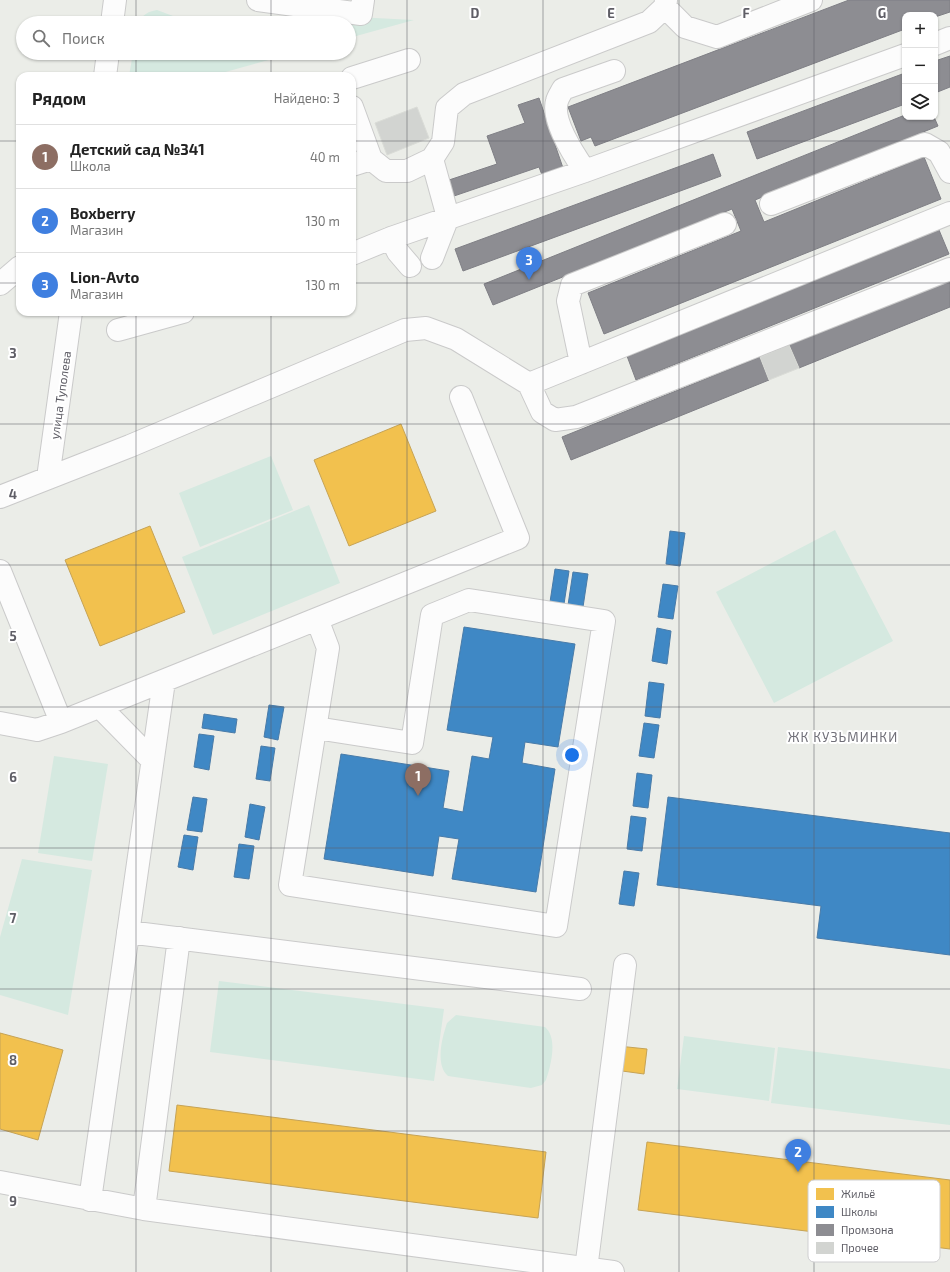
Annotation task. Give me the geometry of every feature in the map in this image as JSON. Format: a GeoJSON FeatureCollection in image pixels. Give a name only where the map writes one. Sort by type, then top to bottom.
{"type":"FeatureCollection","features":[{"type":"Feature","properties":{"kind":"street"},"geometry":{"type":"LineString","coordinates":[[113,16],[115,0]]}},
{"type":"Feature","properties":{"kind":"street"},"geometry":{"type":"LineString","coordinates":[[258,0],[361,14],[363,0]]}},
{"type":"Feature","properties":{"kind":"street"},"geometry":{"type":"LineString","coordinates":[[356,131],[361,162],[386,171],[408,171],[432,159],[443,142],[447,108],[464,94],[650,22],[665,3],[685,27],[717,37],[812,0]]}},
{"type":"Feature","properties":{"kind":"street"},"geometry":{"type":"LineString","coordinates":[[938,43],[950,38]]}},
{"type":"Feature","properties":{"kind":"street"},"geometry":{"type":"LineString","coordinates":[[356,252],[391,238],[585,171],[902,55]]}},
{"type":"Feature","properties":{"kind":"street"},"geometry":{"type":"LineString","coordinates":[[106,72],[107,60]]}},
{"type":"Feature","properties":{"kind":"street"},"geometry":{"type":"LineString","coordinates":[[356,77],[409,60]]}},
{"type":"Feature","properties":{"kind":"street"},"geometry":{"type":"LineString","coordinates":[[585,171],[570,150],[559,124],[557,102],[563,89],[614,71]]}},
{"type":"Feature","properties":{"kind":"street"},"geometry":{"type":"LineString","coordinates":[[771,204],[925,144],[939,152],[950,172]]}},
{"type":"Feature","properties":{"kind":"street"},"geometry":{"type":"LineString","coordinates":[[432,159],[448,218],[432,258]]}},
{"type":"Feature","properties":{"kind":"street"},"geometry":{"type":"LineString","coordinates":[[529,384],[950,213]]}},
{"type":"Feature","properties":{"kind":"street"},"geometry":{"type":"LineString","coordinates":[[581,363],[568,301],[572,286],[726,224]]}},
{"type":"Feature","properties":{"kind":"street"},"geometry":{"type":"LineString","coordinates":[[391,238],[398,252],[410,266]]}},
{"type":"Feature","properties":{"kind":"street"},"geometry":{"type":"LineString","coordinates":[[0,497],[130,446],[405,330],[426,328],[456,339],[529,384],[542,412],[555,420],[576,417],[950,269]]}},
{"type":"Feature","properties":{"kind":"street"},"geometry":{"type":"LineString","coordinates":[[0,284],[16,270]]}},
{"type":"Feature","properties":{"kind":"street","name":"улица Туполева"},"geometry":{"type":"LineString","coordinates":[[48,478],[70,316]]}},
{"type":"Feature","properties":{"kind":"street"},"geometry":{"type":"LineString","coordinates":[[118,330],[169,316]]}},
{"type":"Feature","properties":{"kind":"street"},"geometry":{"type":"LineString","coordinates":[[0,723],[37,730],[61,722],[518,538],[461,397]]}},
{"type":"Feature","properties":{"kind":"street"},"geometry":{"type":"LineString","coordinates":[[0,571],[61,722]]}},
{"type":"Feature","properties":{"kind":"street"},"geometry":{"type":"LineString","coordinates":[[316,728],[412,743],[432,615],[469,600],[604,620],[556,926],[290,885],[328,648],[317,619]]}},
{"type":"Feature","properties":{"kind":"street"},"geometry":{"type":"LineString","coordinates":[[90,1200],[164,681]]}},
{"type":"Feature","properties":{"kind":"street"},"geometry":{"type":"LineString","coordinates":[[100,707],[152,760]]}},
{"type":"Feature","properties":{"kind":"street"},"geometry":{"type":"LineString","coordinates":[[128,932],[580,989]]}},
{"type":"Feature","properties":{"kind":"street"},"geometry":{"type":"LineString","coordinates":[[144,1209],[179,938]]}},
{"type":"Feature","properties":{"kind":"street"},"geometry":{"type":"LineString","coordinates":[[586,1268],[625,965]]}},
{"type":"Feature","properties":{"kind":"street"},"geometry":{"type":"LineString","coordinates":[[0,1182],[144,1209],[613,1272]]}},
{"type":"Feature","properties":{"kind":"green space"},"geometry":{"type":"Polygon","coordinates":[[[157,10],[173,16],[143,16],[157,10]]]}},
{"type":"Feature","properties":{"kind":"green space"},"geometry":{"type":"Polygon","coordinates":[[[356,17],[414,20],[356,36],[356,17]]]}},
{"type":"Feature","properties":{"kind":"green space"},"geometry":{"type":"Polygon","coordinates":[[[132,60],[269,60],[225,72],[130,72],[132,60]]]}},
{"type":"Feature","properties":{"kind":"green space"},"geometry":{"type":"Polygon","coordinates":[[[271,456],[293,510],[200,547],[179,493],[271,456]]]}},
{"type":"Feature","properties":{"kind":"green space"},"geometry":{"type":"Polygon","coordinates":[[[309,505],[340,583],[213,635],[182,557],[309,505]]]}},
{"type":"Feature","properties":{"kind":"green space"},"geometry":{"type":"Polygon","coordinates":[[[835,530],[893,641],[774,703],[716,592],[835,530]]]}},
{"type":"Feature","properties":{"kind":"green space"},"geometry":{"type":"Polygon","coordinates":[[[54,756],[108,764],[92,861],[38,853],[54,756]]]}},
{"type":"Feature","properties":{"kind":"green space"},"geometry":{"type":"Polygon","coordinates":[[[22,859],[92,870],[68,1015],[0,995],[0,937],[22,859]]]}},
{"type":"Feature","properties":{"kind":"green space"},"geometry":{"type":"Polygon","coordinates":[[[219,981],[444,1009],[434,1081],[210,1052],[219,981]]]}},
{"type":"Feature","properties":{"kind":"green space"},"geometry":{"type":"Polygon","coordinates":[[[456,1015],[545,1027],[549,1032],[552,1045],[550,1067],[546,1080],[542,1085],[531,1088],[448,1076],[442,1065],[442,1043],[447,1023],[456,1015]]]}},
{"type":"Feature","properties":{"kind":"green space"},"geometry":{"type":"Polygon","coordinates":[[[684,1036],[775,1048],[769,1101],[677,1089],[684,1036]]]}},
{"type":"Feature","properties":{"kind":"green space"},"geometry":{"type":"Polygon","coordinates":[[[778,1047],[950,1069],[950,1125],[771,1103],[778,1047]]]}},
{"type":"Feature","properties":{"kind":"building: Жильё"},"geometry":{"type":"Polygon","coordinates":[[[401,424],[436,511],[349,546],[314,460],[401,424]]]}},
{"type":"Feature","properties":{"kind":"building: Жильё"},"geometry":{"type":"Polygon","coordinates":[[[150,526],[185,612],[100,646],[65,560],[150,526]]]}},
{"type":"Feature","properties":{"kind":"building: Жильё"},"geometry":{"type":"Polygon","coordinates":[[[0,1033],[63,1050],[38,1140],[0,1129],[0,1033]]]}},
{"type":"Feature","properties":{"kind":"building: Жильё"},"geometry":{"type":"Polygon","coordinates":[[[618,1046],[647,1049],[644,1074],[615,1070],[618,1046]]]}},
{"type":"Feature","properties":{"kind":"building: Жильё"},"geometry":{"type":"Polygon","coordinates":[[[177,1105],[546,1152],[538,1218],[169,1171],[177,1105]]]}},
{"type":"Feature","properties":{"kind":"building: Жильё"},"geometry":{"type":"Polygon","coordinates":[[[647,1142],[950,1180],[950,1249],[940,1248],[940,1180],[808,1180],[808,1231],[638,1210],[647,1142]]]}},
{"type":"Feature","properties":{"kind":"building: Школы"},"geometry":{"type":"Polygon","coordinates":[[[670,531],[685,533],[680,566],[666,564],[670,531]]]}},
{"type":"Feature","properties":{"kind":"building: Школы"},"geometry":{"type":"Polygon","coordinates":[[[555,569],[569,571],[564,604],[550,602],[555,569]]]}},
{"type":"Feature","properties":{"kind":"building: Школы"},"geometry":{"type":"Polygon","coordinates":[[[573,572],[588,574],[583,607],[568,605],[573,572]]]}},
{"type":"Feature","properties":{"kind":"building: Школы"},"geometry":{"type":"Polygon","coordinates":[[[663,584],[678,586],[673,619],[658,617],[663,584]]]}},
{"type":"Feature","properties":{"kind":"building: Школы"},"geometry":{"type":"Polygon","coordinates":[[[464,627],[575,644],[558,747],[525,742],[522,763],[555,769],[536,892],[452,879],[459,839],[439,836],[433,876],[324,859],[341,754],[449,771],[443,808],[463,812],[472,756],[489,759],[493,737],[447,730],[464,627]]]}},
{"type":"Feature","properties":{"kind":"building: Школы"},"geometry":{"type":"Polygon","coordinates":[[[657,628],[671,631],[667,664],[652,661],[657,628]]]}},
{"type":"Feature","properties":{"kind":"building: Школы"},"geometry":{"type":"Polygon","coordinates":[[[649,682],[664,684],[660,718],[645,716],[649,682]]]}},
{"type":"Feature","properties":{"kind":"building: Школы"},"geometry":{"type":"Polygon","coordinates":[[[269,705],[284,707],[278,740],[264,737],[269,705]]]}},
{"type":"Feature","properties":{"kind":"building: Школы"},"geometry":{"type":"Polygon","coordinates":[[[204,714],[237,719],[235,733],[202,728],[204,714]]]}},
{"type":"Feature","properties":{"kind":"building: Школы"},"geometry":{"type":"Polygon","coordinates":[[[644,723],[659,725],[654,758],[639,756],[644,723]]]}},
{"type":"Feature","properties":{"kind":"building: Школы"},"geometry":{"type":"Polygon","coordinates":[[[199,734],[214,736],[209,770],[194,767],[199,734]]]}},
{"type":"Feature","properties":{"kind":"building: Школы"},"geometry":{"type":"Polygon","coordinates":[[[261,746],[275,748],[270,781],[256,779],[261,746]]]}},
{"type":"Feature","properties":{"kind":"building: Школы"},"geometry":{"type":"Polygon","coordinates":[[[637,773],[652,775],[648,808],[633,806],[637,773]]]}},
{"type":"Feature","properties":{"kind":"building: Школы"},"geometry":{"type":"Polygon","coordinates":[[[193,797],[207,799],[202,832],[187,830],[193,797]]]}},
{"type":"Feature","properties":{"kind":"building: Школы"},"geometry":{"type":"Polygon","coordinates":[[[668,797],[950,833],[950,955],[817,938],[821,906],[657,885],[668,797]]]}},
{"type":"Feature","properties":{"kind":"building: Школы"},"geometry":{"type":"Polygon","coordinates":[[[250,804],[265,807],[259,840],[245,837],[250,804]]]}},
{"type":"Feature","properties":{"kind":"building: Школы"},"geometry":{"type":"Polygon","coordinates":[[[631,816],[646,818],[642,851],[627,849],[631,816]]]}},
{"type":"Feature","properties":{"kind":"building: Школы"},"geometry":{"type":"Polygon","coordinates":[[[184,835],[198,837],[193,870],[178,867],[184,835]]]}},
{"type":"Feature","properties":{"kind":"building: Школы"},"geometry":{"type":"Polygon","coordinates":[[[239,844],[254,846],[249,879],[234,877],[239,844]]]}},
{"type":"Feature","properties":{"kind":"building: Школы"},"geometry":{"type":"Polygon","coordinates":[[[624,871],[639,873],[634,906],[619,904],[624,871]]]}},
{"type":"Feature","properties":{"kind":"building: Промзона"},"geometry":{"type":"Polygon","coordinates":[[[849,0],[950,0],[950,12],[938,16],[938,12],[902,12],[902,30],[595,146],[591,137],[581,141],[568,107],[849,0]]]}},
{"type":"Feature","properties":{"kind":"building: Промзона"},"geometry":{"type":"Polygon","coordinates":[[[950,56],[950,87],[938,92],[938,84],[938,60],[950,56]]]}},
{"type":"Feature","properties":{"kind":"building: Промзона"},"geometry":{"type":"Polygon","coordinates":[[[902,74],[902,105],[757,159],[747,132],[902,74]]]}},
{"type":"Feature","properties":{"kind":"building: Промзона"},"geometry":{"type":"Polygon","coordinates":[[[539,98],[563,168],[542,175],[539,167],[454,196],[449,180],[497,164],[487,136],[525,123],[518,105],[539,98]]]}},
{"type":"Feature","properties":{"kind":"building: Промзона"},"geometry":{"type":"Polygon","coordinates":[[[902,116],[902,120],[935,120],[938,126],[755,200],[764,222],[924,157],[941,199],[604,334],[588,293],[741,231],[732,209],[493,305],[484,284],[902,116]]]}},
{"type":"Feature","properties":{"kind":"building: Промзона"},"geometry":{"type":"Polygon","coordinates":[[[713,154],[721,176],[463,271],[455,249],[713,154]]]}},
{"type":"Feature","properties":{"kind":"building: Промзона"},"geometry":{"type":"Polygon","coordinates":[[[939,230],[949,254],[636,380],[627,356],[939,230]]]}},
{"type":"Feature","properties":{"kind":"building: Промзона"},"geometry":{"type":"Polygon","coordinates":[[[950,280],[950,307],[799,368],[789,345],[950,280]]]}},
{"type":"Feature","properties":{"kind":"building: Промзона"},"geometry":{"type":"Polygon","coordinates":[[[760,357],[769,380],[571,460],[562,437],[760,357]]]}},
{"type":"Feature","properties":{"kind":"building: Прочее"},"geometry":{"type":"Polygon","coordinates":[[[417,107],[429,138],[387,155],[375,123],[417,107]]]}},
{"type":"Feature","properties":{"kind":"building: Прочее"},"geometry":{"type":"Polygon","coordinates":[[[789,345],[799,368],[769,380],[760,357],[789,345]]]}},
{"type":"Feature","properties":{"kind":"place","name":"Lion-Avto"},"geometry":{"type":"Point","coordinates":[529,280]}},
{"type":"Feature","properties":{"kind":"place","name":"Детский сад №341"},"geometry":{"type":"Point","coordinates":[418,796]}},
{"type":"Feature","properties":{"kind":"place","name":"Boxberry"},"geometry":{"type":"Point","coordinates":[798,1172]}},
{"type":"Feature","properties":{"kind":"district","name":"ЖК КУЗЬМИНКИ"},"geometry":{"type":"Point","coordinates":[843,737]}}]}
